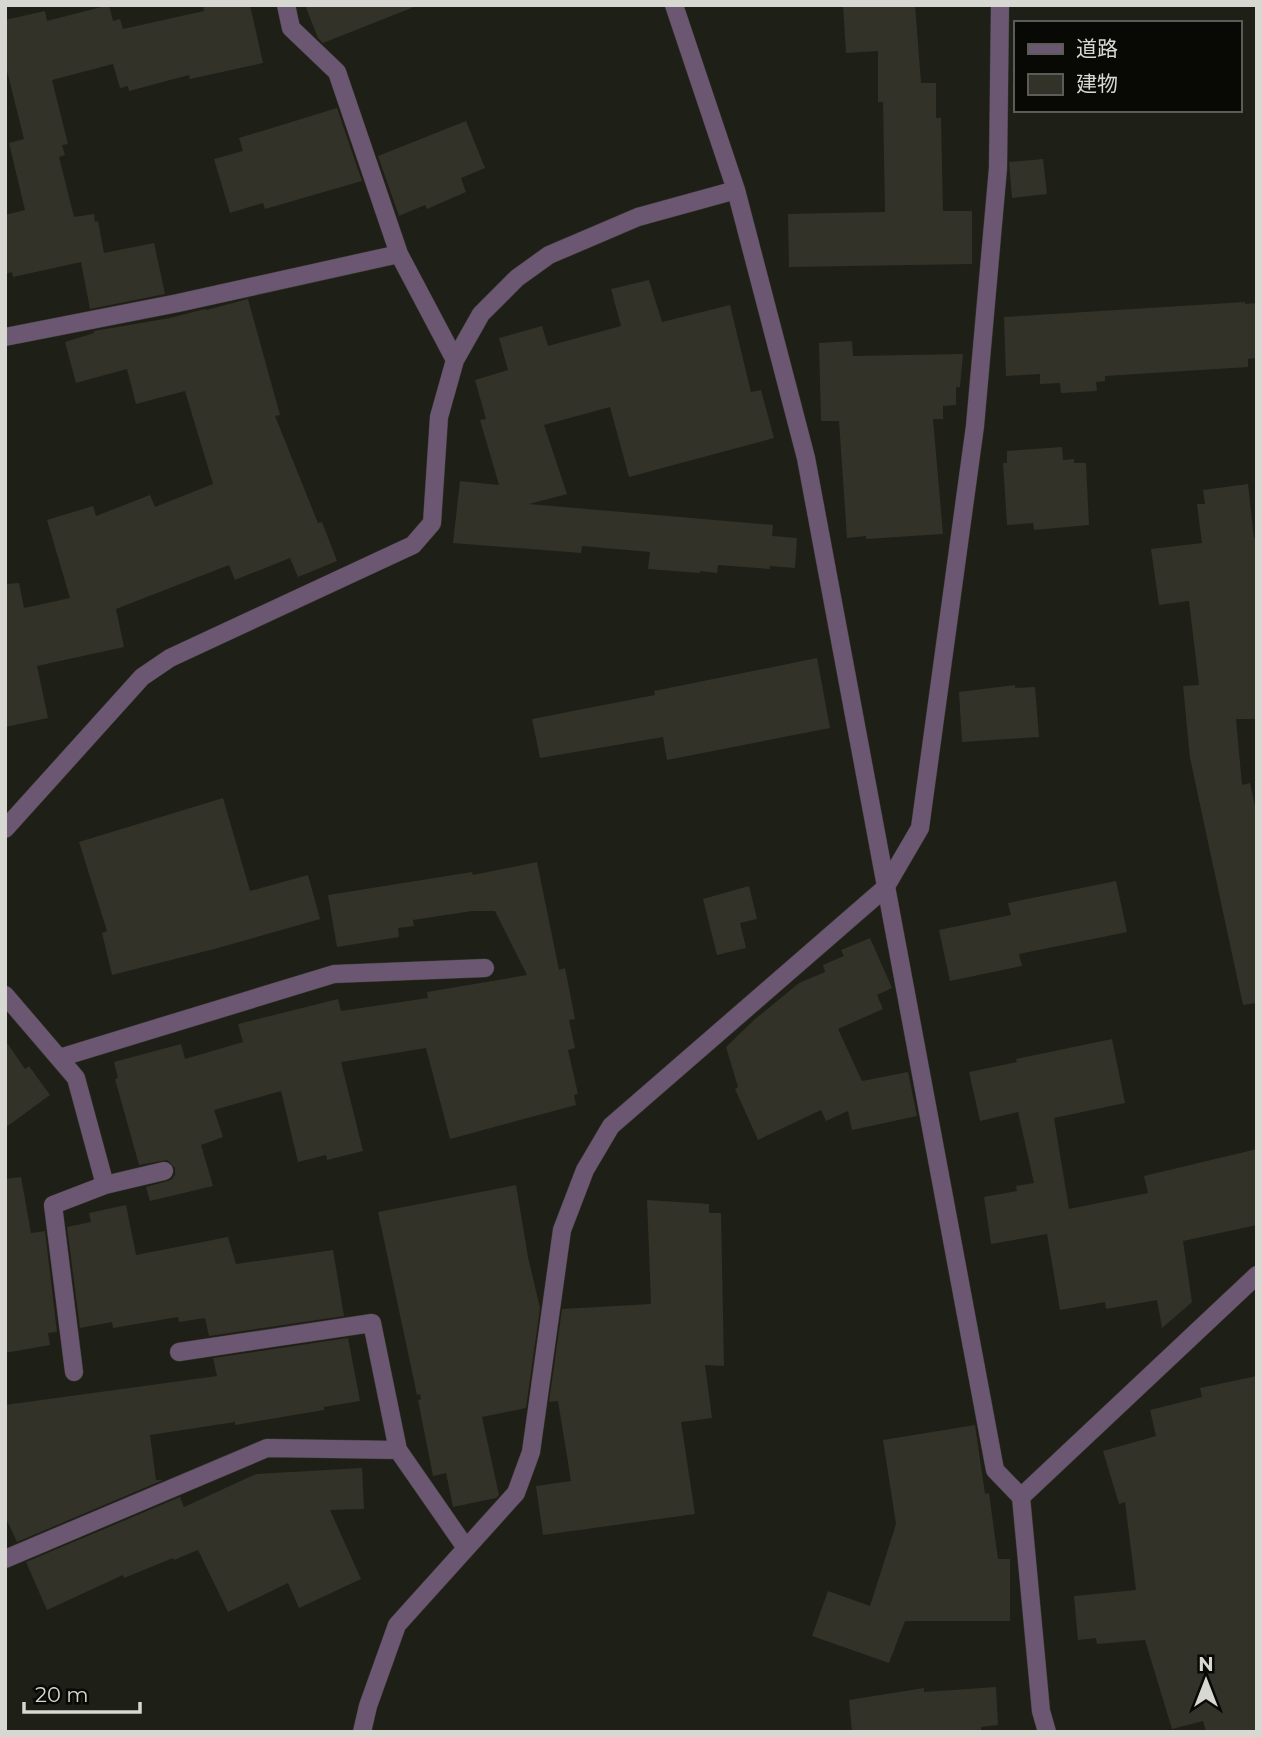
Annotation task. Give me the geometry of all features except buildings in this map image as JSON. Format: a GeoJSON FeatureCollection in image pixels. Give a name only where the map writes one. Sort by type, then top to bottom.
{"type":"FeatureCollection","features":[{"type":"Feature","properties":{"kind":"street"},"geometry":{"type":"LineString","coordinates":[[286,5],[291,28],[337,72],[399,254],[455,360]]}},
{"type":"Feature","properties":{"kind":"street"},"geometry":{"type":"LineString","coordinates":[[674,5],[736,190],[806,458],[995,1470],[1021,1497],[1041,1711],[1047,1732]]}},
{"type":"Feature","properties":{"kind":"street"},"geometry":{"type":"LineString","coordinates":[[362,1732],[368,1706],[397,1625],[516,1493],[531,1452],[562,1230],[585,1170],[611,1126],[885,888],[920,828],[975,426],[998,168],[1000,5]]}},
{"type":"Feature","properties":{"kind":"street"},"geometry":{"type":"LineString","coordinates":[[5,830],[142,677],[170,658],[413,545],[432,523],[439,417],[455,360],[481,314],[517,278],[549,255],[638,217],[736,190]]}},
{"type":"Feature","properties":{"kind":"street"},"geometry":{"type":"LineString","coordinates":[[5,337],[178,303],[399,254]]}},
{"type":"Feature","properties":{"kind":"street"},"geometry":{"type":"LineString","coordinates":[[59,1058],[334,974],[485,968]]}},
{"type":"Feature","properties":{"kind":"street"},"geometry":{"type":"LineString","coordinates":[[5,995],[76,1078],[105,1185]]}},
{"type":"Feature","properties":{"kind":"street"},"geometry":{"type":"LineString","coordinates":[[74,1372],[53,1205],[105,1185],[164,1171]]}},
{"type":"Feature","properties":{"kind":"street"},"geometry":{"type":"LineString","coordinates":[[1021,1497],[1257,1275]]}},
{"type":"Feature","properties":{"kind":"street"},"geometry":{"type":"LineString","coordinates":[[178,1352],[372,1323],[398,1450],[466,1548]]}},
{"type":"Feature","properties":{"kind":"street"},"geometry":{"type":"LineString","coordinates":[[5,1559],[267,1448],[398,1450]]}}]}
